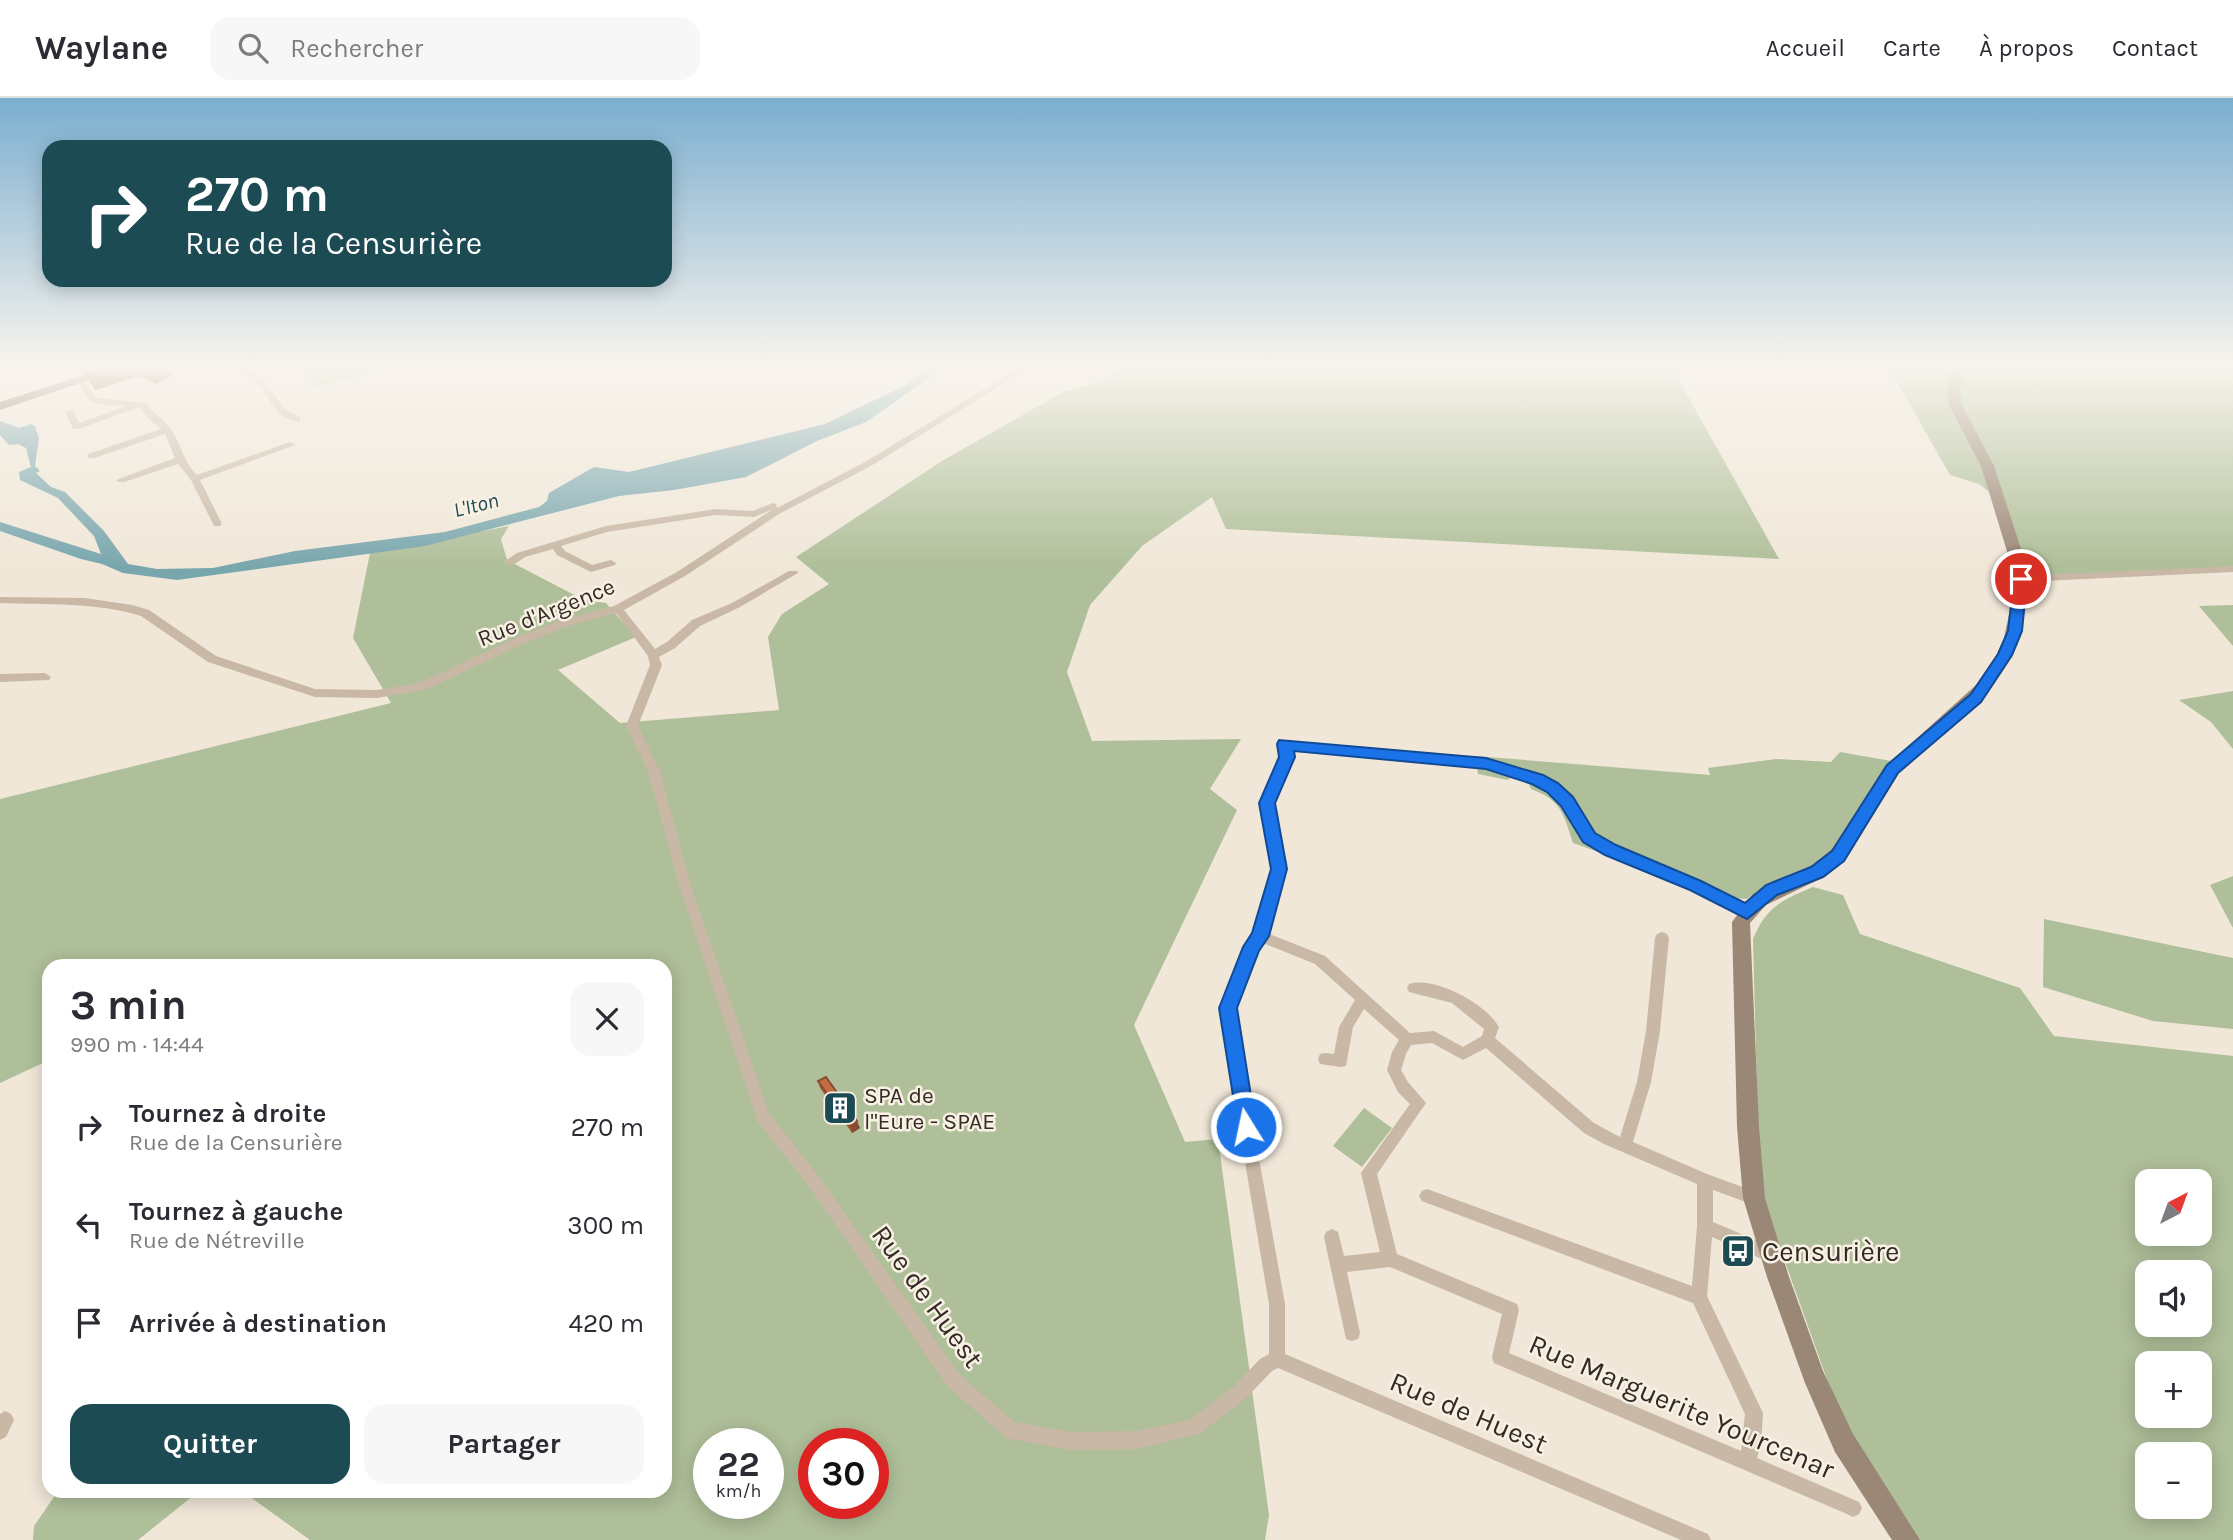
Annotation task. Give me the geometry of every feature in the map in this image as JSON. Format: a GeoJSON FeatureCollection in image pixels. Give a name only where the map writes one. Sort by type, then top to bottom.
{"type":"FeatureCollection","features":[{"type":"Feature","properties":{"kind":"street"},"geometry":{"type":"LineString","coordinates":[[91,456],[159,433]]}},
{"type":"Feature","properties":{"kind":"street"},"geometry":{"type":"LineString","coordinates":[[167,433],[180,460],[195,479],[217,524]]}},
{"type":"Feature","properties":{"kind":"street","name":"Rue d'Argence"},"geometry":{"type":"LineString","coordinates":[[2,603],[85,602],[132,609],[145,613],[212,659],[297,688],[329,694],[377,694],[421,687],[562,624],[618,609],[681,574],[809,494],[868,464],[918,433]]}},
{"type":"Feature","properties":{"kind":"street"},"geometry":{"type":"LineString","coordinates":[[1906,1540],[1844,1443],[1813,1376],[1754,1198],[1741,922],[1747,912],[1772,890],[1817,872],[1838,856],[1892,769],[1976,698],[2005,655],[2015,631],[2021,579],[1991,473],[1971,433]]}},
{"type":"Feature","properties":{"kind":"street"},"geometry":{"type":"LineString","coordinates":[[195,479],[290,445]]}},
{"type":"Feature","properties":{"kind":"street"},"geometry":{"type":"LineString","coordinates":[[121,480],[180,460]]}},
{"type":"Feature","properties":{"kind":"street"},"geometry":{"type":"LineString","coordinates":[[509,564],[521,555],[626,524],[716,512],[760,513],[793,495],[809,494]]}},
{"type":"Feature","properties":{"kind":"street"},"geometry":{"type":"LineString","coordinates":[[555,544],[561,553],[591,569],[611,563]]}},
{"type":"Feature","properties":{"kind":"street"},"geometry":{"type":"LineString","coordinates":[[2021,579],[2233,569]]}},
{"type":"Feature","properties":{"kind":"street"},"geometry":{"type":"LineString","coordinates":[[618,609],[653,655],[671,645],[696,623],[736,605],[793,573]]}},
{"type":"Feature","properties":{"kind":"street","name":"Rue de Huest"},"geometry":{"type":"LineString","coordinates":[[653,655],[656,665],[653,679],[632,726],[654,771],[685,886],[764,1117],[815,1183],[954,1381],[1010,1430],[1072,1441],[1136,1440],[1193,1428],[1239,1393],[1266,1365],[1277,1359],[1702,1540]]}},
{"type":"Feature","properties":{"kind":"street"},"geometry":{"type":"LineString","coordinates":[[0,678],[45,677]]}},
{"type":"Feature","properties":{"kind":"street"},"geometry":{"type":"LineString","coordinates":[[1277,1359],[1277,1304],[1228,1008],[1252,947],[1260,936],[1279,869],[1267,803],[1287,757],[1285,744],[1486,764],[1528,776],[1552,788],[1567,801],[1589,837],[1611,850],[1696,886],[1747,912]]}},
{"type":"Feature","properties":{"kind":"street"},"geometry":{"type":"LineString","coordinates":[[1260,936],[1320,960],[1407,1039],[1434,1037],[1463,1054],[1487,1040],[1492,1027],[1464,1001],[1444,992],[1414,988]]}},
{"type":"Feature","properties":{"kind":"street"},"geometry":{"type":"LineString","coordinates":[[1625,1145],[1644,1082],[1653,1031],[1662,938]]}},
{"type":"Feature","properties":{"kind":"street"},"geometry":{"type":"LineString","coordinates":[[1325,1059],[1341,1061],[1344,1028],[1349,1016],[1364,999]]}},
{"type":"Feature","properties":{"kind":"street"},"geometry":{"type":"LineString","coordinates":[[1338,1265],[1391,1259],[1369,1172],[1419,1103],[1404,1087],[1394,1070],[1399,1052],[1407,1039]]}},
{"type":"Feature","properties":{"kind":"street"},"geometry":{"type":"LineString","coordinates":[[1487,1040],[1589,1128],[1705,1180],[1754,1198]]}},
{"type":"Feature","properties":{"kind":"street"},"geometry":{"type":"LineString","coordinates":[[1705,1180],[1705,1226],[1699,1297],[1754,1413],[1752,1444],[1747,1462]]}},
{"type":"Feature","properties":{"kind":"street"},"geometry":{"type":"LineString","coordinates":[[1427,1196],[1699,1297]]}},
{"type":"Feature","properties":{"kind":"street"},"geometry":{"type":"LineString","coordinates":[[1705,1226],[1771,1255]]}},
{"type":"Feature","properties":{"kind":"street"},"geometry":{"type":"LineString","coordinates":[[1332,1237],[1352,1333]]}},
{"type":"Feature","properties":{"kind":"street","name":"Rue Marguerite Yourcenar"},"geometry":{"type":"LineString","coordinates":[[1391,1259],[1511,1310],[1500,1357],[1853,1508]]}},
{"type":"Feature","properties":{"kind":"green space"},"geometry":{"type":"Polygon","coordinates":[[[991,433],[1709,433],[1779,559],[1226,529],[1212,497],[1142,546],[1090,605],[1067,672],[1092,741],[1241,739],[1210,789],[1237,810],[1134,1025],[1185,1142],[1218,1139],[1269,1515],[1265,1540],[310,1540],[252,1498],[672,1498],[672,959],[42,959],[42,1063],[0,1083],[0,799],[391,703],[353,638],[370,553],[509,526],[501,539],[507,560],[584,600],[606,603],[636,637],[558,670],[620,723],[779,710],[768,637],[782,614],[829,584],[796,557],[942,461],[991,433]]]}},
{"type":"Feature","properties":{"kind":"green space"},"geometry":{"type":"Polygon","coordinates":[[[1926,433],[2233,433],[2233,567],[2023,577],[2002,502],[1979,484],[1950,475],[1926,433]]]}},
{"type":"Feature","properties":{"kind":"green space"},"geometry":{"type":"Polygon","coordinates":[[[2233,605],[2233,646],[2199,606],[2233,605]]]}},
{"type":"Feature","properties":{"kind":"green space"},"geometry":{"type":"Polygon","coordinates":[[[2233,691],[2233,749],[2211,722],[2179,700],[2233,691]]]}},
{"type":"Feature","properties":{"kind":"green space"},"geometry":{"type":"Polygon","coordinates":[[[1840,752],[1891,761],[1831,854],[1814,865],[1770,884],[1747,899],[1729,898],[1573,843],[1555,803],[1531,789],[1527,780],[1512,775],[1508,780],[1478,774],[1475,756],[1710,775],[1708,768],[1776,759],[1831,762],[1840,752]]]}},
{"type":"Feature","properties":{"kind":"green space"},"geometry":{"type":"Polygon","coordinates":[[[2233,876],[2233,928],[2210,885],[2233,876]]]}},
{"type":"Feature","properties":{"kind":"green space"},"geometry":{"type":"Polygon","coordinates":[[[1813,887],[1843,895],[1860,934],[2020,988],[2054,1036],[2233,1056],[2233,1540],[1917,1540],[1839,1413],[1769,1217],[1759,1171],[1753,939],[1764,919],[1784,901],[1813,887]]]}},
{"type":"Feature","properties":{"kind":"green space"},"geometry":{"type":"Polygon","coordinates":[[[2044,919],[2233,958],[2233,1029],[2153,1021],[2043,987],[2044,919]]]}},
{"type":"Feature","properties":{"kind":"green space"},"geometry":{"type":"Polygon","coordinates":[[[1364,1108],[1392,1128],[1362,1167],[1333,1146],[1364,1108]]]}},
{"type":"Feature","properties":{"kind":"green space"},"geometry":{"type":"Polygon","coordinates":[[[53,1498],[190,1498],[138,1540],[33,1540],[34,1526],[53,1498]]]}},
{"type":"Feature","properties":{"kind":"water"},"geometry":{"type":"Polygon","coordinates":[[[0,433],[37,433],[35,466],[40,471],[36,473],[51,487],[65,492],[104,531],[128,564],[157,569],[213,568],[295,551],[445,532],[539,507],[547,501],[549,493],[594,467],[629,472],[787,433],[837,433],[746,477],[674,490],[619,496],[425,546],[177,580],[123,573],[0,531],[0,522],[101,554],[94,536],[58,498],[20,480],[19,472],[31,467],[26,448],[18,444],[9,445],[0,433]]]}},
{"type":"Feature","properties":{"kind":"building","name":"SPA de l\"Eure - SPAE"},"geometry":{"type":"Polygon","coordinates":[[[826,1077],[857,1121],[850,1126],[818,1081],[826,1077]]]}},
{"type":"Feature","properties":{"kind":"place","name":"SPA de l\"Eure - SPAE"},"geometry":{"type":"Point","coordinates":[840,1108]}},
{"type":"Feature","properties":{"kind":"place","name":"Censurière"},"geometry":{"type":"Point","coordinates":[1738,1251]}},
{"type":"Feature","properties":{"kind":"route"},"geometry":{"type":"LineString","coordinates":[[1246,1127],[1228,1008],[1252,947],[1260,936],[1279,869],[1267,803],[1283,771],[1287,757],[1285,744],[1486,764],[1537,779],[1567,801],[1589,837],[1611,850],[1696,886],[1747,912],[1772,890],[1817,872],[1838,856],[1892,769],[1976,698],[2005,655],[2015,631],[2021,579]]}},
{"type":"Feature","properties":{"kind":"water label","name":"L'Iton"},"geometry":{"type":"Point","coordinates":[476,505]}}]}
